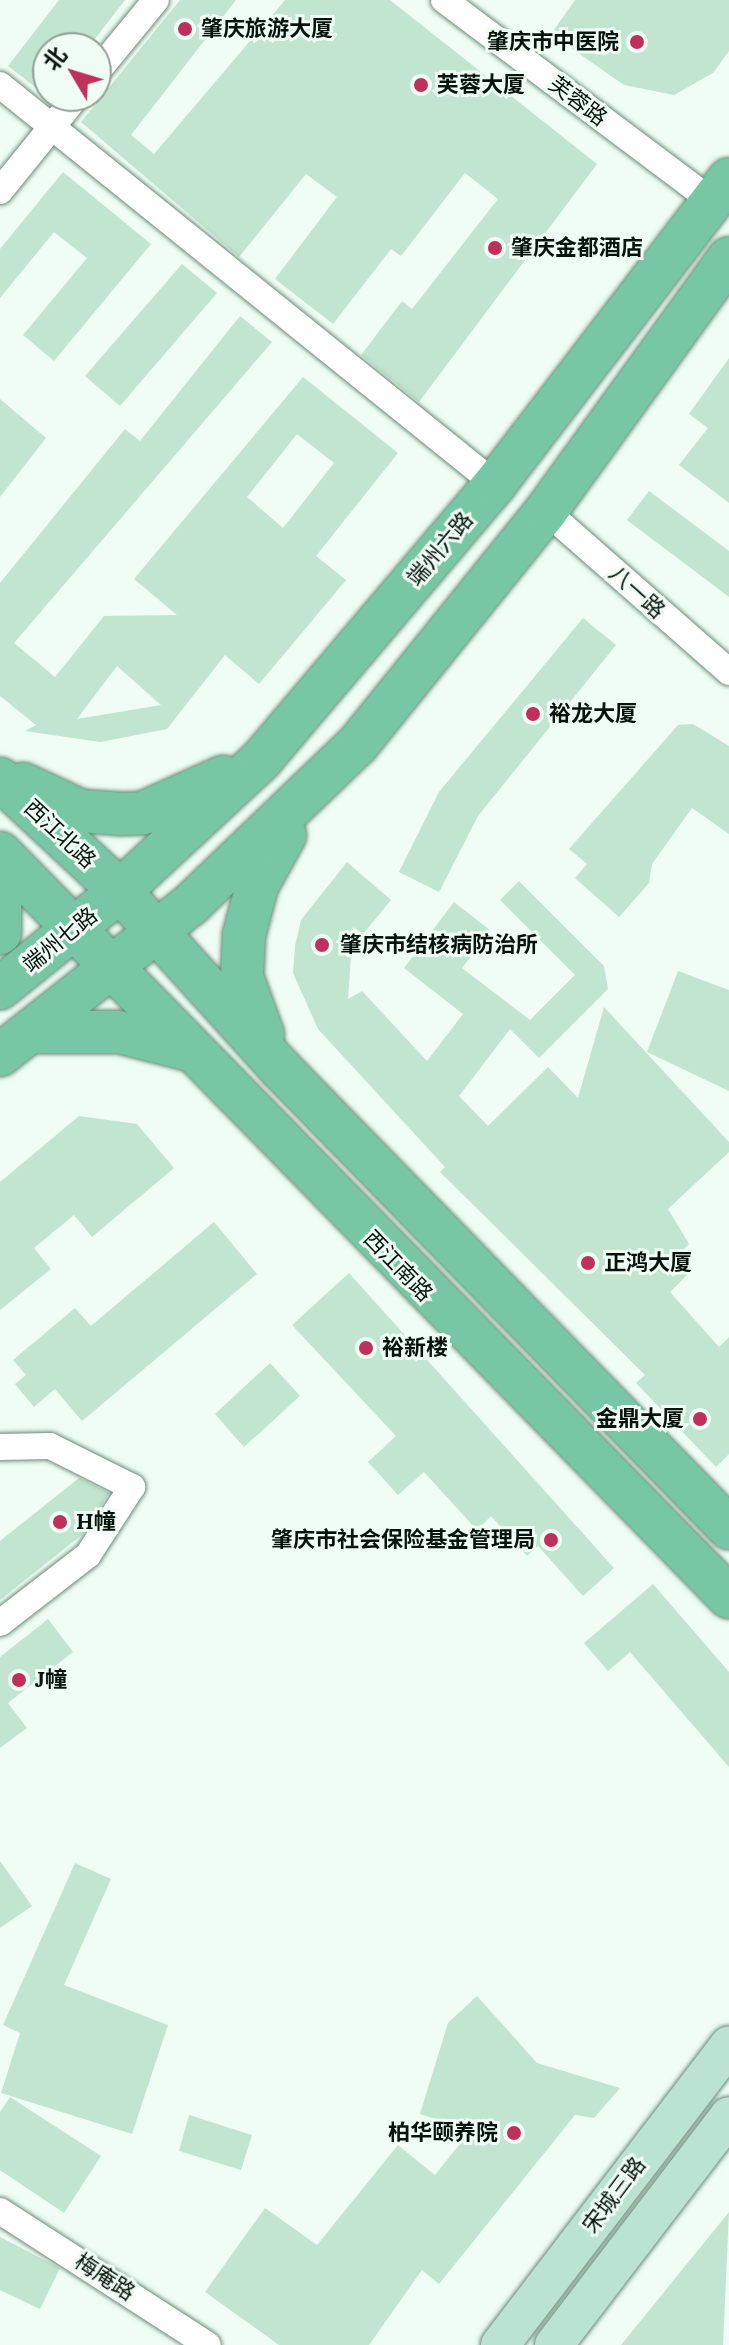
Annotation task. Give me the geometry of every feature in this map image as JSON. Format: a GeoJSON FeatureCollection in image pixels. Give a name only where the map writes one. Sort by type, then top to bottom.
{"type":"FeatureCollection","features":[{"type":"Feature","properties":{"kind":"main road","name":"端州六路"},"geometry":{"type":"LineString","coordinates":[[120,891],[261,760],[495,484],[720,190]]}},
{"type":"Feature","properties":{"kind":"main road"},"geometry":{"type":"LineString","coordinates":[[15,1043],[156,931],[299,808],[369,731],[546,511],[729,258]]}},
{"type":"Feature","properties":{"kind":"main road"},"geometry":{"type":"LineString","coordinates":[[320,690],[328,717],[345,729],[369,731]]}},
{"type":"Feature","properties":{"kind":"main road"},"geometry":{"type":"LineString","coordinates":[[0,772],[81,811],[143,813],[261,760]]}},
{"type":"Feature","properties":{"kind":"main road","name":"西江北路"},"geometry":{"type":"LineString","coordinates":[[0,779],[120,891]]}},
{"type":"Feature","properties":{"kind":"main road"},"geometry":{"type":"LineString","coordinates":[[280,1068],[247,1004],[242,953],[257,886],[299,808]]}},
{"type":"Feature","properties":{"kind":"main road"},"geometry":{"type":"LineString","coordinates":[[0,853],[75,928]]}},
{"type":"Feature","properties":{"kind":"main road"},"geometry":{"type":"LineString","coordinates":[[0,885],[0,933]]}},
{"type":"Feature","properties":{"kind":"main road"},"geometry":{"type":"LineString","coordinates":[[120,891],[280,1068],[729,1528]]}},
{"type":"Feature","properties":{"kind":"main road","name":"端州七路"},"geometry":{"type":"LineString","coordinates":[[0,988],[120,891]]}},
{"type":"Feature","properties":{"kind":"main road","name":"西江南路"},"geometry":{"type":"LineString","coordinates":[[75,928],[186,1049],[729,1597]]}},
{"type":"Feature","properties":{"kind":"main road"},"geometry":{"type":"LineString","coordinates":[[15,1043],[119,1032],[186,1049]]}},
{"type":"Feature","properties":{"kind":"main road"},"geometry":{"type":"LineString","coordinates":[[299,1164],[312,1137],[338,1128]]}},
{"type":"Feature","properties":{"kind":"main road","name":"宋城三路"},"geometry":{"type":"LineString","coordinates":[[500,2345],[729,2046]]}},
{"type":"Feature","properties":{"kind":"main road","name":"宋城三路"},"geometry":{"type":"LineString","coordinates":[[554,2345],[729,2116]]}},
{"type":"Feature","properties":{"kind":"street"},"geometry":{"type":"LineString","coordinates":[[112,54],[156,0]]}},
{"type":"Feature","properties":{"kind":"street","name":"芙蓉路"},"geometry":{"type":"LineString","coordinates":[[444,0],[720,190]]}},
{"type":"Feature","properties":{"kind":"street"},"geometry":{"type":"LineString","coordinates":[[0,85],[495,484]]}},
{"type":"Feature","properties":{"kind":"street"},"geometry":{"type":"LineString","coordinates":[[0,191],[64,112]]}},
{"type":"Feature","properties":{"kind":"street","name":"八一路"},"geometry":{"type":"LineString","coordinates":[[546,511],[729,672]]}},
{"type":"Feature","properties":{"kind":"street"},"geometry":{"type":"LineString","coordinates":[[0,1447],[50,1446],[132,1487],[88,1555],[0,1623]]}},
{"type":"Feature","properties":{"kind":"street","name":"梅庵路"},"geometry":{"type":"LineString","coordinates":[[0,2211],[205,2344]]}},
{"type":"Feature","properties":{"kind":"building"},"geometry":{"type":"Polygon","coordinates":[[[59,0],[125,0],[100,32],[34,32],[59,0]]]}},
{"type":"Feature","properties":{"kind":"building"},"geometry":{"type":"Polygon","coordinates":[[[180,0],[236,0],[131,135],[154,154],[285,0],[390,0],[597,164],[419,402],[361,355],[402,301],[412,309],[498,199],[465,173],[401,256],[391,249],[333,324],[275,279],[337,197],[306,174],[239,257],[81,122],[89,112],[112,112],[112,84],[180,0]]]}},
{"type":"Feature","properties":{"kind":"building","name":"肇庆市中医院"},"geometry":{"type":"Polygon","coordinates":[[[575,0],[729,0],[729,51],[713,73],[674,95],[624,85],[551,34],[575,0]]]}},
{"type":"Feature","properties":{"kind":"building"},"geometry":{"type":"Polygon","coordinates":[[[32,35],[32,85],[8,66],[32,35]]]}},
{"type":"Feature","properties":{"kind":"building"},"geometry":{"type":"Polygon","coordinates":[[[63,172],[151,244],[54,361],[23,335],[87,258],[54,232],[0,298],[0,249],[63,172]]]}},
{"type":"Feature","properties":{"kind":"building"},"geometry":{"type":"Polygon","coordinates":[[[182,264],[217,293],[120,406],[85,376],[182,264]]]}},
{"type":"Feature","properties":{"kind":"building"},"geometry":{"type":"Polygon","coordinates":[[[240,316],[272,342],[14,643],[55,677],[104,616],[177,615],[134,579],[303,377],[398,453],[316,556],[346,580],[259,684],[225,655],[167,729],[100,742],[25,731],[36,725],[0,696],[0,583],[125,429],[140,441],[240,316]],[[297,434],[247,497],[283,528],[334,463],[297,434]],[[117,666],[77,719],[161,705],[117,666]]]}},
{"type":"Feature","properties":{"kind":"building"},"geometry":{"type":"Polygon","coordinates":[[[729,358],[729,503],[679,465],[708,428],[689,414],[729,358]]]}},
{"type":"Feature","properties":{"kind":"building"},"geometry":{"type":"Polygon","coordinates":[[[0,399],[46,438],[0,497],[0,399]]]}},
{"type":"Feature","properties":{"kind":"building"},"geometry":{"type":"Polygon","coordinates":[[[649,491],[729,551],[729,597],[627,520],[649,491]]]}},
{"type":"Feature","properties":{"kind":"building","name":"裕龙大厦"},"geometry":{"type":"Polygon","coordinates":[[[583,618],[616,645],[478,816],[439,892],[399,872],[439,792],[583,618]]]}},
{"type":"Feature","properties":{"kind":"building"},"geometry":{"type":"Polygon","coordinates":[[[693,724],[729,746],[729,834],[692,808],[652,864],[649,883],[619,917],[575,878],[587,864],[569,849],[678,725],[693,724]]]}},
{"type":"Feature","properties":{"kind":"building"},"geometry":{"type":"Polygon","coordinates":[[[347,862],[391,900],[363,934],[353,927],[348,999],[362,991],[427,1061],[463,1014],[404,968],[454,902],[491,931],[462,968],[530,1020],[575,975],[500,900],[519,881],[604,966],[608,989],[539,1058],[510,1029],[459,1096],[488,1126],[548,1067],[578,1098],[604,1007],[729,1142],[729,1152],[668,1209],[689,1244],[675,1258],[690,1272],[670,1292],[719,1347],[729,1337],[729,1454],[716,1467],[636,1383],[645,1375],[440,1172],[445,1167],[318,1029],[293,973],[295,946],[301,920],[347,862]]]}},
{"type":"Feature","properties":{"kind":"building"},"geometry":{"type":"Polygon","coordinates":[[[678,971],[729,990],[729,1091],[647,1052],[678,971]]]}},
{"type":"Feature","properties":{"kind":"building"},"geometry":{"type":"Polygon","coordinates":[[[79,1116],[137,1124],[174,1168],[92,1237],[74,1215],[34,1248],[51,1269],[0,1310],[0,1182],[79,1116]]]}},
{"type":"Feature","properties":{"kind":"building"},"geometry":{"type":"Polygon","coordinates":[[[214,1222],[257,1274],[82,1421],[55,1389],[34,1407],[15,1384],[26,1375],[13,1360],[75,1308],[91,1326],[214,1222]]]}},
{"type":"Feature","properties":{"kind":"building"},"geometry":{"type":"Polygon","coordinates":[[[349,1273],[614,1568],[583,1596],[538,1546],[527,1556],[491,1516],[477,1530],[424,1472],[398,1495],[368,1462],[396,1436],[292,1325],[349,1273]]]}},
{"type":"Feature","properties":{"kind":"building"},"geometry":{"type":"Polygon","coordinates":[[[270,1363],[300,1396],[244,1447],[215,1414],[270,1363]]]}},
{"type":"Feature","properties":{"kind":"building","name":"H幢"},"geometry":{"type":"Polygon","coordinates":[[[79,1478],[109,1493],[83,1534],[0,1600],[0,1541],[79,1478]]]}},
{"type":"Feature","properties":{"kind":"building"},"geometry":{"type":"Polygon","coordinates":[[[653,1584],[729,1672],[729,1767],[630,1652],[608,1671],[584,1643],[653,1584]]]}},
{"type":"Feature","properties":{"kind":"building","name":"J幢"},"geometry":{"type":"Polygon","coordinates":[[[48,1619],[73,1652],[8,1703],[27,1728],[0,1748],[0,1657],[48,1619]]]}},
{"type":"Feature","properties":{"kind":"building"},"geometry":{"type":"Polygon","coordinates":[[[0,1861],[32,1906],[0,1928],[0,1861]]]}},
{"type":"Feature","properties":{"kind":"building"},"geometry":{"type":"Polygon","coordinates":[[[75,1863],[111,1879],[64,1985],[168,2025],[132,2134],[1,2093],[20,2033],[3,2025],[75,1863]]]}},
{"type":"Feature","properties":{"kind":"building"},"geometry":{"type":"Polygon","coordinates":[[[477,1996],[537,2063],[620,2088],[594,2118],[575,2115],[439,2284],[422,2270],[369,2345],[279,2345],[205,2292],[265,2208],[317,2245],[398,2145],[435,2175],[471,2130],[420,2114],[448,2023],[477,1996]]]}},
{"type":"Feature","properties":{"kind":"building"},"geometry":{"type":"Polygon","coordinates":[[[10,2097],[101,2156],[64,2213],[0,2170],[0,2112],[10,2097]]]}},
{"type":"Feature","properties":{"kind":"building"},"geometry":{"type":"Polygon","coordinates":[[[189,2115],[252,2135],[241,2170],[179,2151],[189,2115]]]}},
{"type":"Feature","properties":{"kind":"building"},"geometry":{"type":"Polygon","coordinates":[[[729,2212],[723,2345],[621,2345],[729,2212]]]}},
{"type":"Feature","properties":{"kind":"building"},"geometry":{"type":"Polygon","coordinates":[[[0,2237],[60,2268],[40,2309],[0,2290],[0,2237]]]}},
{"type":"Feature","properties":{"kind":"place","name":"肇庆旅游大厦"},"geometry":{"type":"Point","coordinates":[185,29]}},
{"type":"Feature","properties":{"kind":"place","name":"肇庆市中医院"},"geometry":{"type":"Point","coordinates":[637,42]}},
{"type":"Feature","properties":{"kind":"place","name":"芙蓉大厦"},"geometry":{"type":"Point","coordinates":[421,85]}},
{"type":"Feature","properties":{"kind":"place","name":"肇庆金都酒店"},"geometry":{"type":"Point","coordinates":[495,248]}},
{"type":"Feature","properties":{"kind":"place","name":"裕龙大厦"},"geometry":{"type":"Point","coordinates":[533,714]}},
{"type":"Feature","properties":{"kind":"place","name":"肇庆市结核病防治所"},"geometry":{"type":"Point","coordinates":[322,945]}},
{"type":"Feature","properties":{"kind":"place","name":"正鸿大厦"},"geometry":{"type":"Point","coordinates":[588,1263]}},
{"type":"Feature","properties":{"kind":"place","name":"裕新楼"},"geometry":{"type":"Point","coordinates":[366,1348]}},
{"type":"Feature","properties":{"kind":"place","name":"金鼎大厦"},"geometry":{"type":"Point","coordinates":[700,1419]}},
{"type":"Feature","properties":{"kind":"place","name":"H幢"},"geometry":{"type":"Point","coordinates":[60,1522]}},
{"type":"Feature","properties":{"kind":"place","name":"肇庆市社会保险基金管理局"},"geometry":{"type":"Point","coordinates":[551,1540]}},
{"type":"Feature","properties":{"kind":"place","name":"J幢"},"geometry":{"type":"Point","coordinates":[19,1680]}},
{"type":"Feature","properties":{"kind":"place","name":"柏华颐养院"},"geometry":{"type":"Point","coordinates":[514,2133]}}]}
